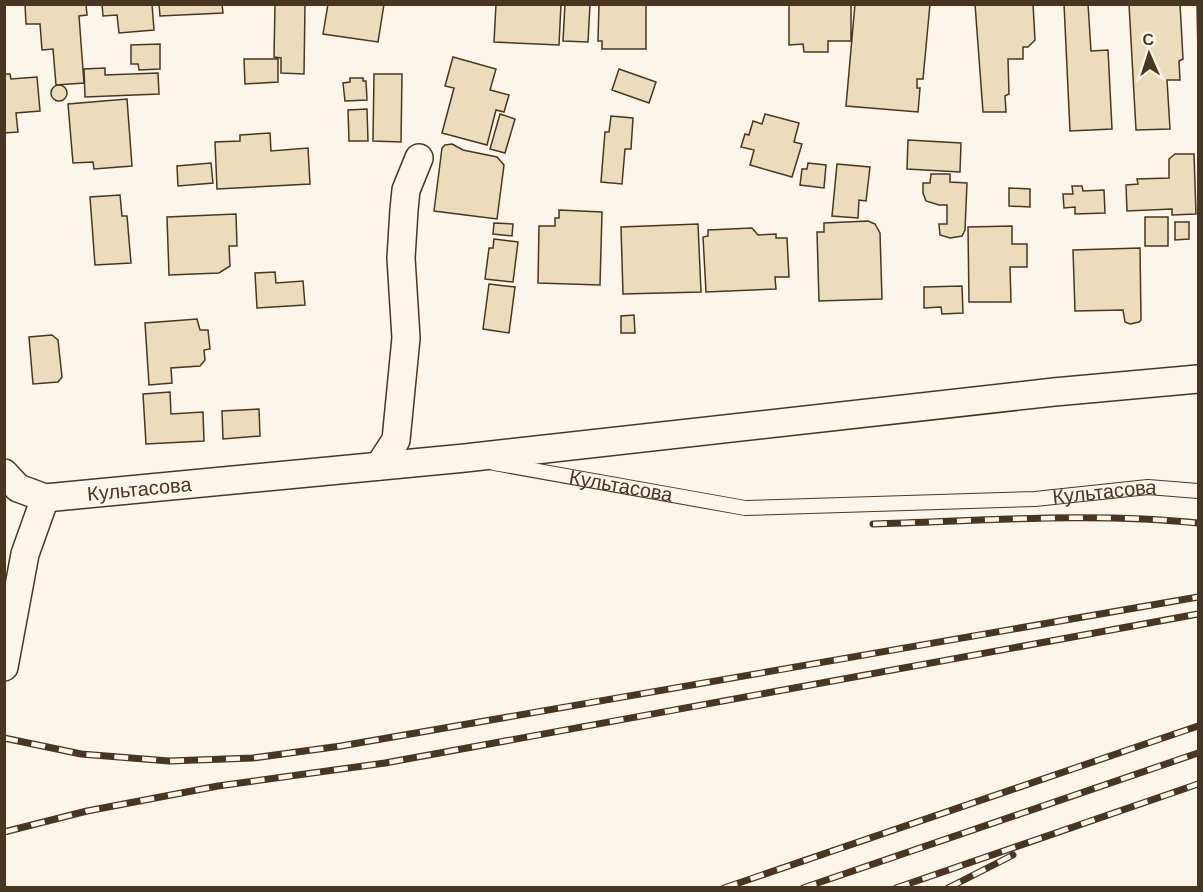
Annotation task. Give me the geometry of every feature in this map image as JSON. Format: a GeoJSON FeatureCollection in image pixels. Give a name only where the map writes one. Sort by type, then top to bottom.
{"type":"FeatureCollection","features":[{"type":"Feature","properties":{"kind":"street"},"geometry":{"type":"LineString","coordinates":[[379,466],[396,440],[406,338],[401,258],[404,210],[406,190],[419,158]]}},
{"type":"Feature","properties":{"kind":"street"},"geometry":{"type":"LineString","coordinates":[[465,458],[1198,378]]}},
{"type":"Feature","properties":{"kind":"street","name":"Культасова"},"geometry":{"type":"LineString","coordinates":[[4,473],[18,488],[45,498],[465,458]]}},
{"type":"Feature","properties":{"kind":"street"},"geometry":{"type":"LineString","coordinates":[[4,667],[25,554],[45,498]]}},
{"type":"Feature","properties":{"kind":"lane","name":"Культасова"},"geometry":{"type":"LineString","coordinates":[[465,458],[744,508],[1035,499],[1148,487],[1198,491]]}},
{"type":"Feature","properties":{"kind":"building"},"geometry":{"type":"Polygon","coordinates":[[[25,4],[86,4],[87,15],[79,16],[84,83],[56,85],[53,49],[42,50],[40,24],[26,24],[25,4]]]}},
{"type":"Feature","properties":{"kind":"building"},"geometry":{"type":"Polygon","coordinates":[[[102,4],[152,4],[154,30],[119,33],[117,15],[103,16],[102,4]]]}},
{"type":"Feature","properties":{"kind":"building"},"geometry":{"type":"Polygon","coordinates":[[[159,4],[222,4],[223,13],[160,16],[159,4]]]}},
{"type":"Feature","properties":{"kind":"building"},"geometry":{"type":"Polygon","coordinates":[[[275,4],[305,4],[304,74],[281,73],[281,58],[274,57],[275,4]]]}},
{"type":"Feature","properties":{"kind":"building"},"geometry":{"type":"Polygon","coordinates":[[[328,4],[384,4],[378,42],[323,34],[328,4]]]}},
{"type":"Feature","properties":{"kind":"building"},"geometry":{"type":"Polygon","coordinates":[[[496,4],[561,4],[559,45],[494,42],[496,4]]]}},
{"type":"Feature","properties":{"kind":"building"},"geometry":{"type":"Polygon","coordinates":[[[565,4],[590,4],[588,42],[563,41],[565,4]]]}},
{"type":"Feature","properties":{"kind":"building"},"geometry":{"type":"Polygon","coordinates":[[[599,4],[646,4],[646,49],[602,49],[602,41],[598,41],[599,4]]]}},
{"type":"Feature","properties":{"kind":"building"},"geometry":{"type":"Polygon","coordinates":[[[789,4],[851,4],[851,41],[828,41],[828,52],[804,52],[803,44],[789,45],[789,4]]]}},
{"type":"Feature","properties":{"kind":"building"},"geometry":{"type":"Polygon","coordinates":[[[855,4],[930,4],[923,79],[917,79],[917,88],[920,88],[918,112],[846,106],[855,4]]]}},
{"type":"Feature","properties":{"kind":"building"},"geometry":{"type":"Polygon","coordinates":[[[975,4],[1033,4],[1035,40],[1028,47],[1023,47],[1023,59],[1008,59],[1009,94],[1005,96],[1006,112],[983,112],[975,4]]]}},
{"type":"Feature","properties":{"kind":"building"},"geometry":{"type":"Polygon","coordinates":[[[1064,4],[1088,4],[1091,51],[1108,50],[1112,129],[1070,131],[1064,4]]]}},
{"type":"Feature","properties":{"kind":"building"},"geometry":{"type":"Polygon","coordinates":[[[1129,4],[1180,4],[1183,59],[1179,61],[1180,80],[1167,80],[1170,129],[1136,130],[1129,4]]]}},
{"type":"Feature","properties":{"kind":"building"},"geometry":{"type":"Polygon","coordinates":[[[1197,4],[1198,4],[1198,58],[1197,4]]]}},
{"type":"Feature","properties":{"kind":"building"},"geometry":{"type":"Polygon","coordinates":[[[160,44],[160,69],[139,70],[138,64],[131,64],[131,45],[160,44]]]}},
{"type":"Feature","properties":{"kind":"building"},"geometry":{"type":"Polygon","coordinates":[[[453,57],[496,69],[490,90],[509,95],[504,112],[496,110],[487,145],[442,133],[454,88],[445,86],[453,57]]]}},
{"type":"Feature","properties":{"kind":"building"},"geometry":{"type":"Polygon","coordinates":[[[244,59],[278,59],[278,82],[245,84],[244,59]]]}},
{"type":"Feature","properties":{"kind":"building"},"geometry":{"type":"Polygon","coordinates":[[[105,68],[105,75],[158,73],[159,94],[85,97],[84,69],[105,68]]]}},
{"type":"Feature","properties":{"kind":"building"},"geometry":{"type":"Polygon","coordinates":[[[619,69],[656,82],[649,103],[612,90],[619,69]]]}},
{"type":"Feature","properties":{"kind":"building"},"geometry":{"type":"Polygon","coordinates":[[[4,74],[10,74],[11,79],[37,77],[40,111],[16,113],[18,132],[4,133],[4,74]]]}},
{"type":"Feature","properties":{"kind":"building"},"geometry":{"type":"Polygon","coordinates":[[[374,74],[402,74],[401,142],[373,141],[374,74]]]}},
{"type":"Feature","properties":{"kind":"building"},"geometry":{"type":"Polygon","coordinates":[[[350,78],[363,78],[363,81],[366,81],[367,100],[345,101],[343,83],[350,82],[350,78]]]}},
{"type":"Feature","properties":{"kind":"building"},"geometry":{"type":"Polygon","coordinates":[[[59,85],[67,93],[59,101],[51,93],[59,85]]]}},
{"type":"Feature","properties":{"kind":"building"},"geometry":{"type":"Polygon","coordinates":[[[127,99],[132,166],[94,169],[93,162],[73,163],[68,104],[127,99]]]}},
{"type":"Feature","properties":{"kind":"building"},"geometry":{"type":"Polygon","coordinates":[[[367,109],[368,141],[349,141],[348,110],[367,109]]]}},
{"type":"Feature","properties":{"kind":"building"},"geometry":{"type":"Polygon","coordinates":[[[500,114],[515,119],[505,153],[490,149],[500,114]]]}},
{"type":"Feature","properties":{"kind":"building"},"geometry":{"type":"Polygon","coordinates":[[[765,114],[799,123],[794,142],[802,144],[792,177],[750,165],[754,150],[741,147],[745,134],[749,135],[753,121],[762,124],[765,114]]]}},
{"type":"Feature","properties":{"kind":"building"},"geometry":{"type":"Polygon","coordinates":[[[611,116],[633,118],[631,149],[625,149],[622,184],[601,182],[605,132],[609,132],[611,116]]]}},
{"type":"Feature","properties":{"kind":"building"},"geometry":{"type":"Polygon","coordinates":[[[270,133],[271,151],[308,148],[310,184],[217,189],[215,142],[240,141],[240,135],[270,133]]]}},
{"type":"Feature","properties":{"kind":"building"},"geometry":{"type":"Polygon","coordinates":[[[908,140],[961,143],[960,172],[907,169],[908,140]]]}},
{"type":"Feature","properties":{"kind":"building"},"geometry":{"type":"Polygon","coordinates":[[[452,144],[463,150],[497,157],[504,165],[497,219],[434,211],[442,148],[452,144]]]}},
{"type":"Feature","properties":{"kind":"building"},"geometry":{"type":"Polygon","coordinates":[[[1175,154],[1194,154],[1196,214],[1172,215],[1172,209],[1127,211],[1126,185],[1138,184],[1137,179],[1169,178],[1169,159],[1175,154]]]}},
{"type":"Feature","properties":{"kind":"building"},"geometry":{"type":"Polygon","coordinates":[[[211,163],[213,183],[178,186],[177,166],[211,163]]]}},
{"type":"Feature","properties":{"kind":"building"},"geometry":{"type":"Polygon","coordinates":[[[808,163],[826,165],[824,188],[800,185],[802,169],[807,169],[808,163]]]}},
{"type":"Feature","properties":{"kind":"building"},"geometry":{"type":"Polygon","coordinates":[[[837,164],[870,167],[866,201],[859,200],[858,218],[832,216],[837,164]]]}},
{"type":"Feature","properties":{"kind":"building"},"geometry":{"type":"Polygon","coordinates":[[[931,174],[950,174],[950,182],[967,183],[965,230],[962,236],[950,238],[940,235],[939,224],[947,224],[947,205],[926,201],[923,183],[930,183],[931,174]]]}},
{"type":"Feature","properties":{"kind":"building"},"geometry":{"type":"Polygon","coordinates":[[[1072,186],[1082,186],[1083,191],[1104,190],[1105,213],[1075,214],[1075,207],[1064,208],[1063,194],[1073,194],[1072,186]]]}},
{"type":"Feature","properties":{"kind":"building"},"geometry":{"type":"Polygon","coordinates":[[[1009,188],[1030,189],[1030,207],[1009,206],[1009,188]]]}},
{"type":"Feature","properties":{"kind":"building"},"geometry":{"type":"Polygon","coordinates":[[[120,195],[122,216],[127,216],[131,263],[95,265],[90,197],[120,195]]]}},
{"type":"Feature","properties":{"kind":"building"},"geometry":{"type":"Polygon","coordinates":[[[559,210],[602,212],[600,285],[538,283],[539,226],[555,226],[555,218],[559,218],[559,210]]]}},
{"type":"Feature","properties":{"kind":"building"},"geometry":{"type":"Polygon","coordinates":[[[236,214],[237,246],[229,246],[230,266],[219,273],[169,275],[167,217],[236,214]]]}},
{"type":"Feature","properties":{"kind":"building"},"geometry":{"type":"Polygon","coordinates":[[[1145,217],[1168,217],[1168,246],[1145,246],[1145,217]]]}},
{"type":"Feature","properties":{"kind":"building"},"geometry":{"type":"Polygon","coordinates":[[[868,221],[875,224],[880,233],[882,299],[819,301],[817,232],[824,232],[824,223],[868,221]]]}},
{"type":"Feature","properties":{"kind":"building"},"geometry":{"type":"Polygon","coordinates":[[[1175,222],[1189,222],[1189,239],[1175,240],[1175,222]]]}},
{"type":"Feature","properties":{"kind":"building"},"geometry":{"type":"Polygon","coordinates":[[[494,223],[513,224],[512,236],[493,234],[494,223]]]}},
{"type":"Feature","properties":{"kind":"building"},"geometry":{"type":"Polygon","coordinates":[[[698,224],[701,292],[623,294],[621,227],[698,224]]]}},
{"type":"Feature","properties":{"kind":"building"},"geometry":{"type":"Polygon","coordinates":[[[1012,226],[1012,244],[1027,244],[1027,267],[1010,267],[1011,302],[969,302],[968,227],[1012,226]]]}},
{"type":"Feature","properties":{"kind":"building"},"geometry":{"type":"Polygon","coordinates":[[[752,228],[758,235],[776,234],[776,238],[787,238],[789,277],[775,277],[776,289],[706,292],[703,237],[708,236],[708,230],[752,228]]]}},
{"type":"Feature","properties":{"kind":"building"},"geometry":{"type":"Polygon","coordinates":[[[494,239],[518,242],[513,282],[485,279],[489,248],[493,248],[494,239]]]}},
{"type":"Feature","properties":{"kind":"building"},"geometry":{"type":"Polygon","coordinates":[[[1140,248],[1141,320],[1139,322],[1130,324],[1125,322],[1123,310],[1075,311],[1073,250],[1140,248]]]}},
{"type":"Feature","properties":{"kind":"building"},"geometry":{"type":"Polygon","coordinates":[[[275,272],[276,283],[303,281],[305,305],[257,308],[255,273],[275,272]]]}},
{"type":"Feature","properties":{"kind":"building"},"geometry":{"type":"Polygon","coordinates":[[[489,284],[515,287],[509,333],[483,329],[489,284]]]}},
{"type":"Feature","properties":{"kind":"building"},"geometry":{"type":"Polygon","coordinates":[[[962,286],[963,313],[942,314],[941,307],[924,308],[924,287],[962,286]]]}},
{"type":"Feature","properties":{"kind":"building"},"geometry":{"type":"Polygon","coordinates":[[[634,315],[635,333],[621,333],[621,316],[634,315]]]}},
{"type":"Feature","properties":{"kind":"building"},"geometry":{"type":"Polygon","coordinates":[[[197,319],[200,330],[208,330],[210,349],[204,350],[205,360],[200,366],[171,368],[172,383],[149,385],[145,323],[197,319]]]}},
{"type":"Feature","properties":{"kind":"building"},"geometry":{"type":"Polygon","coordinates":[[[52,335],[58,340],[62,377],[58,382],[33,384],[29,337],[52,335]]]}},
{"type":"Feature","properties":{"kind":"building"},"geometry":{"type":"Polygon","coordinates":[[[170,392],[171,414],[203,412],[204,441],[146,444],[143,394],[170,392]]]}},
{"type":"Feature","properties":{"kind":"building"},"geometry":{"type":"Polygon","coordinates":[[[259,409],[260,436],[223,439],[222,411],[259,409]]]}},
{"type":"Feature","properties":{"kind":"railway"},"geometry":{"type":"LineString","coordinates":[[873,524],[1077,518],[1198,523]]}},
{"type":"Feature","properties":{"kind":"railway"},"geometry":{"type":"LineString","coordinates":[[4,738],[81,754],[169,761],[253,758],[341,746],[1198,597]]}},
{"type":"Feature","properties":{"kind":"railway"},"geometry":{"type":"LineString","coordinates":[[4,832],[87,811],[218,786],[385,763],[1198,614]]}},
{"type":"Feature","properties":{"kind":"railway"},"geometry":{"type":"LineString","coordinates":[[724,888],[1198,726]]}},
{"type":"Feature","properties":{"kind":"railway"},"geometry":{"type":"LineString","coordinates":[[803,888],[1198,753]]}},
{"type":"Feature","properties":{"kind":"railway"},"geometry":{"type":"LineString","coordinates":[[896,888],[1198,784]]}},
{"type":"Feature","properties":{"kind":"railway"},"geometry":{"type":"LineString","coordinates":[[948,888],[1013,855]]}}]}
